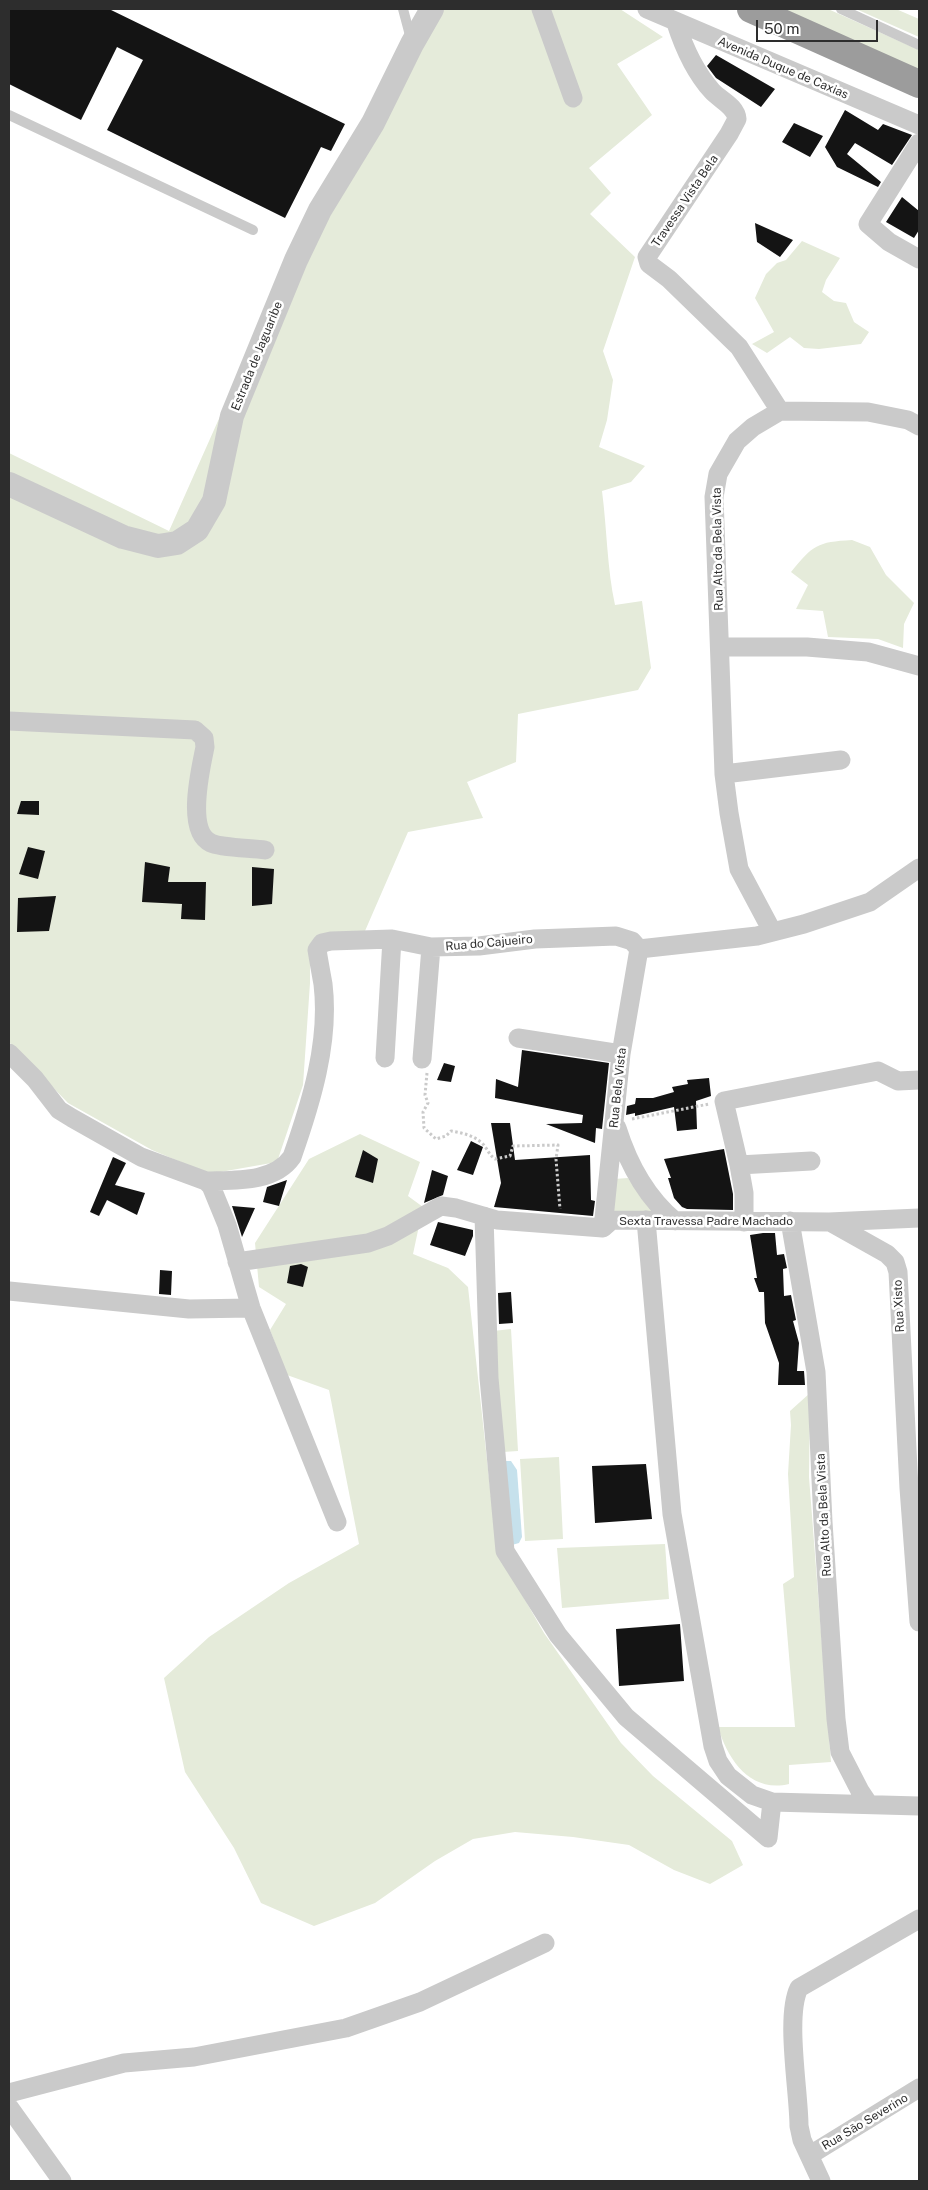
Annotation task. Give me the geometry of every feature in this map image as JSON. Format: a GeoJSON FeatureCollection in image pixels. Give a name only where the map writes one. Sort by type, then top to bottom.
{"type":"FeatureCollection","features":[{"type":"Feature","properties":{"kind":"highway"},"geometry":{"type":"LineString","coordinates":[[751,9],[778,17],[919,84]]}},
{"type":"Feature","properties":{"kind":"street","name":"Estrada de Jaguaribe"},"geometry":{"type":"LineString","coordinates":[[9,484],[123,537],[158,546],[177,543],[196,530],[214,501],[232,416],[296,260],[320,210],[373,123],[412,44],[432,9]]}},
{"type":"Feature","properties":{"kind":"street"},"geometry":{"type":"LineString","coordinates":[[541,9],[573,98]]}},
{"type":"Feature","properties":{"kind":"street","name":"Avenida Duque de Caxias"},"geometry":{"type":"LineString","coordinates":[[647,9],[676,23],[919,125]]}},
{"type":"Feature","properties":{"kind":"street","name":"Travessa Vista Bela"},"geometry":{"type":"LineString","coordinates":[[676,23],[692,62],[714,93],[734,110],[736,119],[724,143],[647,257],[649,264],[670,279],[739,347],[780,411]]}},
{"type":"Feature","properties":{"kind":"street"},"geometry":{"type":"LineString","coordinates":[[919,143],[868,224],[889,242],[919,259]]}},
{"type":"Feature","properties":{"kind":"street"},"geometry":{"type":"LineString","coordinates":[[780,411],[868,412],[908,420],[919,426]]}},
{"type":"Feature","properties":{"kind":"street","name":"Rua Alto da Bela Vista"},"geometry":{"type":"LineString","coordinates":[[772,931],[739,869],[724,774],[714,497],[718,474],[737,441],[753,427],[780,411]]}},
{"type":"Feature","properties":{"kind":"street"},"geometry":{"type":"LineString","coordinates":[[720,647],[807,646],[859,651],[919,666]]}},
{"type":"Feature","properties":{"kind":"street"},"geometry":{"type":"LineString","coordinates":[[9,722],[196,730],[204,738],[205,747],[196,817],[200,831],[211,843],[265,850]]}},
{"type":"Feature","properties":{"kind":"street"},"geometry":{"type":"LineString","coordinates":[[724,774],[841,760]]}},
{"type":"Feature","properties":{"kind":"street"},"geometry":{"type":"LineString","coordinates":[[639,949],[757,936],[804,924],[870,902],[919,868]]}},
{"type":"Feature","properties":{"kind":"street","name":"Rua do Cajueiro"},"geometry":{"type":"LineString","coordinates":[[206,1181],[242,1180],[260,1176],[287,1164],[309,1108],[323,1035],[323,985],[318,950],[322,943],[392,939],[431,948],[480,946],[535,939],[616,936],[632,941],[639,949]]}},
{"type":"Feature","properties":{"kind":"street"},"geometry":{"type":"LineString","coordinates":[[385,1058],[392,939]]}},
{"type":"Feature","properties":{"kind":"street"},"geometry":{"type":"LineString","coordinates":[[422,1059],[431,948]]}},
{"type":"Feature","properties":{"kind":"street","name":"Rua Bela Vista"},"geometry":{"type":"LineString","coordinates":[[603,1228],[622,1120],[621,1054],[639,949]]}},
{"type":"Feature","properties":{"kind":"street"},"geometry":{"type":"LineString","coordinates":[[518,1038],[621,1054]]}},
{"type":"Feature","properties":{"kind":"street"},"geometry":{"type":"LineString","coordinates":[[9,1054],[35,1079],[59,1110],[141,1157],[206,1181],[211,1186],[224,1219],[251,1308],[337,1522]]}},
{"type":"Feature","properties":{"kind":"street"},"geometry":{"type":"LineString","coordinates":[[744,1222],[744,1193],[724,1100],[878,1071],[898,1081],[919,1080]]}},
{"type":"Feature","properties":{"kind":"street"},"geometry":{"type":"LineString","coordinates":[[622,1120],[627,1160],[666,1214],[675,1220]]}},
{"type":"Feature","properties":{"kind":"street"},"geometry":{"type":"LineString","coordinates":[[739,1165],[811,1161]]}},
{"type":"Feature","properties":{"kind":"street","name":"Sexta Travessa Padre Machado"},"geometry":{"type":"LineString","coordinates":[[237,1262],[368,1243],[388,1236],[441,1206],[456,1208],[490,1218],[603,1228],[612,1220],[829,1222]]}},
{"type":"Feature","properties":{"kind":"street"},"geometry":{"type":"LineString","coordinates":[[490,1218],[489,1378],[505,1551],[558,1635],[626,1716],[768,1838],[772,1802]]}},
{"type":"Feature","properties":{"kind":"street"},"geometry":{"type":"LineString","coordinates":[[829,1222],[919,1218]]}},
{"type":"Feature","properties":{"kind":"street"},"geometry":{"type":"LineString","coordinates":[[646,1220],[672,1514],[712,1746],[718,1761],[728,1776],[744,1791],[772,1802],[868,1803],[919,1806]]}},
{"type":"Feature","properties":{"kind":"street","name":"Rua Alto da Bela Vista"},"geometry":{"type":"LineString","coordinates":[[790,1221],[816,1372],[823,1522],[840,1752],[868,1803]]}},
{"type":"Feature","properties":{"kind":"street","name":"Rua Xisto"},"geometry":{"type":"LineString","coordinates":[[829,1222],[887,1254],[895,1262],[898,1272],[914,1488]]}},
{"type":"Feature","properties":{"kind":"street"},"geometry":{"type":"LineString","coordinates":[[9,1291],[189,1309],[251,1308]]}},
{"type":"Feature","properties":{"kind":"street"},"geometry":{"type":"LineString","coordinates":[[914,1488],[919,1622]]}},
{"type":"Feature","properties":{"kind":"street"},"geometry":{"type":"LineString","coordinates":[[821,2181],[800,2132],[794,2034],[795,1996],[799,1988],[919,1920]]}},
{"type":"Feature","properties":{"kind":"street"},"geometry":{"type":"LineString","coordinates":[[9,2093],[124,2062],[194,2057],[346,2028],[420,2002],[545,1943]]}},
{"type":"Feature","properties":{"kind":"street","name":"Rua São Severino"},"geometry":{"type":"LineString","coordinates":[[810,2155],[919,2088]]}},
{"type":"Feature","properties":{"kind":"street"},"geometry":{"type":"LineString","coordinates":[[9,2106],[62,2181]]}},
{"type":"Feature","properties":{"kind":"lane"},"geometry":{"type":"LineString","coordinates":[[403,9],[412,44]]}},
{"type":"Feature","properties":{"kind":"lane"},"geometry":{"type":"LineString","coordinates":[[841,9],[919,45]]}},
{"type":"Feature","properties":{"kind":"lane"},"geometry":{"type":"LineString","coordinates":[[9,115],[253,230]]}},
{"type":"Feature","properties":{"kind":"path"},"geometry":{"type":"LineString","coordinates":[[422,1059],[427,1075],[425,1095],[428,1103],[423,1112],[424,1128],[436,1139],[446,1136],[450,1131],[468,1135],[483,1144],[488,1155],[495,1159],[510,1156],[513,1146],[558,1145],[560,1225]]}},
{"type":"Feature","properties":{"kind":"path"},"geometry":{"type":"LineString","coordinates":[[622,1120],[724,1100]]}},
{"type":"Feature","properties":{"kind":"green space"},"geometry":{"type":"Polygon","coordinates":[[[443,9],[620,9],[663,37],[617,64],[652,115],[589,168],[611,193],[590,214],[635,257],[603,351],[613,380],[607,420],[599,447],[645,466],[631,482],[602,491],[610,577],[615,605],[642,601],[651,668],[638,690],[518,714],[516,762],[467,782],[483,818],[408,832],[365,931],[310,947],[310,983],[303,1085],[277,1162],[209,1174],[152,1150],[68,1103],[9,1042],[9,453],[169,531],[274,295],[443,9]]]}},
{"type":"Feature","properties":{"kind":"green space"},"geometry":{"type":"Polygon","coordinates":[[[779,9],[828,9],[919,50],[919,73],[779,9]]]}},
{"type":"Feature","properties":{"kind":"green space"},"geometry":{"type":"Polygon","coordinates":[[[856,9],[896,9],[919,19],[919,37],[856,9]]]}},
{"type":"Feature","properties":{"kind":"green space"},"geometry":{"type":"Polygon","coordinates":[[[802,241],[840,258],[826,280],[822,292],[834,301],[846,303],[854,322],[869,332],[861,344],[819,349],[804,348],[790,337],[767,353],[752,344],[774,332],[755,298],[766,274],[777,263],[786,260],[802,241]]]}},
{"type":"Feature","properties":{"kind":"green space"},"geometry":{"type":"Polygon","coordinates":[[[852,540],[870,547],[886,575],[914,603],[904,624],[903,648],[878,639],[828,637],[823,611],[796,609],[808,585],[791,572],[805,556],[817,547],[831,542],[852,540]]]}},
{"type":"Feature","properties":{"kind":"green space"},"geometry":{"type":"Polygon","coordinates":[[[360,1134],[420,1162],[408,1196],[423,1207],[413,1254],[448,1268],[468,1287],[497,1551],[544,1633],[621,1743],[653,1776],[732,1841],[743,1865],[710,1884],[674,1870],[629,1845],[573,1837],[515,1832],[473,1839],[435,1861],[375,1903],[314,1926],[261,1903],[234,1848],[185,1772],[164,1678],[209,1637],[289,1583],[359,1544],[329,1390],[287,1375],[270,1330],[286,1304],[259,1287],[255,1243],[309,1159],[360,1134]]]}},
{"type":"Feature","properties":{"kind":"green space"},"geometry":{"type":"Polygon","coordinates":[[[628,1178],[654,1214],[608,1215],[614,1179],[628,1178]]]}},
{"type":"Feature","properties":{"kind":"green space"},"geometry":{"type":"Polygon","coordinates":[[[511,1329],[518,1451],[503,1452],[493,1331],[511,1329]]]}},
{"type":"Feature","properties":{"kind":"green space"},"geometry":{"type":"Polygon","coordinates":[[[810,1393],[809,1477],[831,1762],[789,1765],[789,1784],[763,1784],[752,1779],[735,1762],[722,1739],[718,1727],[795,1727],[783,1584],[794,1577],[788,1474],[790,1411],[810,1393]]]}},
{"type":"Feature","properties":{"kind":"green space"},"geometry":{"type":"Polygon","coordinates":[[[559,1457],[563,1539],[525,1541],[520,1459],[559,1457]]]}},
{"type":"Feature","properties":{"kind":"green space"},"geometry":{"type":"Polygon","coordinates":[[[665,1544],[669,1599],[562,1608],[557,1548],[665,1544]]]}},
{"type":"Feature","properties":{"kind":"water"},"geometry":{"type":"Polygon","coordinates":[[[504,1461],[511,1461],[517,1470],[522,1537],[519,1543],[512,1545],[504,1461]]]}},
{"type":"Feature","properties":{"kind":"building"},"geometry":{"type":"Polygon","coordinates":[[[9,9],[109,9],[345,124],[331,151],[321,147],[285,218],[107,130],[143,60],[117,47],[81,120],[9,84],[9,9]]]}},
{"type":"Feature","properties":{"kind":"building"},"geometry":{"type":"Polygon","coordinates":[[[716,55],[775,89],[761,107],[716,78],[707,66],[716,55]]]}},
{"type":"Feature","properties":{"kind":"building"},"geometry":{"type":"Polygon","coordinates":[[[845,110],[878,130],[883,124],[912,135],[892,165],[855,143],[847,154],[881,182],[878,187],[837,167],[825,147],[845,110]]]}},
{"type":"Feature","properties":{"kind":"building"},"geometry":{"type":"Polygon","coordinates":[[[794,123],[823,136],[810,157],[782,142],[794,123]]]}},
{"type":"Feature","properties":{"kind":"building"},"geometry":{"type":"Polygon","coordinates":[[[902,197],[919,211],[919,230],[914,238],[886,222],[902,197]]]}},
{"type":"Feature","properties":{"kind":"building"},"geometry":{"type":"Polygon","coordinates":[[[755,223],[793,240],[780,257],[757,242],[755,223]]]}},
{"type":"Feature","properties":{"kind":"building"},"geometry":{"type":"Polygon","coordinates":[[[21,801],[39,801],[39,815],[17,814],[21,801]]]}},
{"type":"Feature","properties":{"kind":"building"},"geometry":{"type":"Polygon","coordinates":[[[28,847],[45,851],[38,879],[19,874],[28,847]]]}},
{"type":"Feature","properties":{"kind":"building"},"geometry":{"type":"Polygon","coordinates":[[[145,862],[170,867],[168,882],[206,882],[205,920],[181,919],[182,904],[142,902],[145,862]]]}},
{"type":"Feature","properties":{"kind":"building"},"geometry":{"type":"Polygon","coordinates":[[[252,867],[274,869],[272,904],[252,906],[252,867]]]}},
{"type":"Feature","properties":{"kind":"building"},"geometry":{"type":"Polygon","coordinates":[[[56,896],[49,931],[17,932],[18,898],[56,896]]]}},
{"type":"Feature","properties":{"kind":"building"},"geometry":{"type":"Polygon","coordinates":[[[522,1050],[609,1063],[602,1129],[596,1128],[595,1143],[546,1124],[582,1123],[583,1115],[495,1098],[496,1079],[518,1087],[522,1050]]]}},
{"type":"Feature","properties":{"kind":"building"},"geometry":{"type":"Polygon","coordinates":[[[444,1063],[455,1066],[451,1082],[437,1080],[444,1063]]]}},
{"type":"Feature","properties":{"kind":"building"},"geometry":{"type":"Polygon","coordinates":[[[709,1078],[711,1096],[696,1101],[697,1129],[677,1131],[674,1107],[635,1116],[635,1113],[626,1115],[627,1106],[635,1104],[636,1098],[653,1098],[674,1092],[672,1087],[688,1084],[687,1080],[709,1078]]]}},
{"type":"Feature","properties":{"kind":"building"},"geometry":{"type":"Polygon","coordinates":[[[491,1123],[510,1123],[515,1160],[590,1155],[591,1200],[595,1201],[593,1216],[494,1207],[501,1183],[491,1123]]]}},
{"type":"Feature","properties":{"kind":"building"},"geometry":{"type":"Polygon","coordinates":[[[471,1141],[483,1147],[473,1175],[457,1170],[471,1141]]]}},
{"type":"Feature","properties":{"kind":"building"},"geometry":{"type":"Polygon","coordinates":[[[724,1149],[733,1194],[733,1210],[687,1209],[682,1207],[674,1198],[668,1178],[671,1178],[664,1159],[724,1149]]]}},
{"type":"Feature","properties":{"kind":"building"},"geometry":{"type":"Polygon","coordinates":[[[363,1150],[378,1159],[373,1183],[355,1177],[363,1150]]]}},
{"type":"Feature","properties":{"kind":"building"},"geometry":{"type":"Polygon","coordinates":[[[113,1157],[126,1163],[115,1185],[145,1193],[137,1215],[107,1200],[99,1216],[90,1212],[113,1157]]]}},
{"type":"Feature","properties":{"kind":"building"},"geometry":{"type":"Polygon","coordinates":[[[432,1170],[448,1176],[443,1195],[424,1203],[432,1170]]]}},
{"type":"Feature","properties":{"kind":"building"},"geometry":{"type":"Polygon","coordinates":[[[287,1180],[279,1206],[263,1202],[267,1187],[287,1180]]]}},
{"type":"Feature","properties":{"kind":"building"},"geometry":{"type":"Polygon","coordinates":[[[232,1206],[255,1208],[242,1237],[237,1221],[232,1206]]]}},
{"type":"Feature","properties":{"kind":"building"},"geometry":{"type":"Polygon","coordinates":[[[438,1222],[473,1230],[473,1236],[465,1256],[430,1245],[438,1222]]]}},
{"type":"Feature","properties":{"kind":"building"},"geometry":{"type":"Polygon","coordinates":[[[775,1233],[777,1255],[784,1254],[787,1268],[783,1269],[784,1296],[791,1295],[796,1320],[793,1321],[799,1343],[797,1371],[804,1371],[805,1385],[778,1385],[779,1363],[765,1323],[764,1292],[759,1292],[754,1278],[757,1278],[750,1235],[775,1233]]]}},
{"type":"Feature","properties":{"kind":"building"},"geometry":{"type":"Polygon","coordinates":[[[301,1264],[308,1267],[303,1287],[287,1283],[290,1266],[301,1264]]]}},
{"type":"Feature","properties":{"kind":"building"},"geometry":{"type":"Polygon","coordinates":[[[160,1270],[172,1271],[171,1295],[159,1294],[160,1270]]]}},
{"type":"Feature","properties":{"kind":"building"},"geometry":{"type":"Polygon","coordinates":[[[511,1292],[513,1323],[499,1324],[498,1293],[511,1292]]]}},
{"type":"Feature","properties":{"kind":"building"},"geometry":{"type":"Polygon","coordinates":[[[646,1464],[652,1519],[595,1523],[592,1466],[646,1464]]]}},
{"type":"Feature","properties":{"kind":"building"},"geometry":{"type":"Polygon","coordinates":[[[680,1624],[684,1681],[619,1686],[616,1629],[680,1624]]]}}]}
